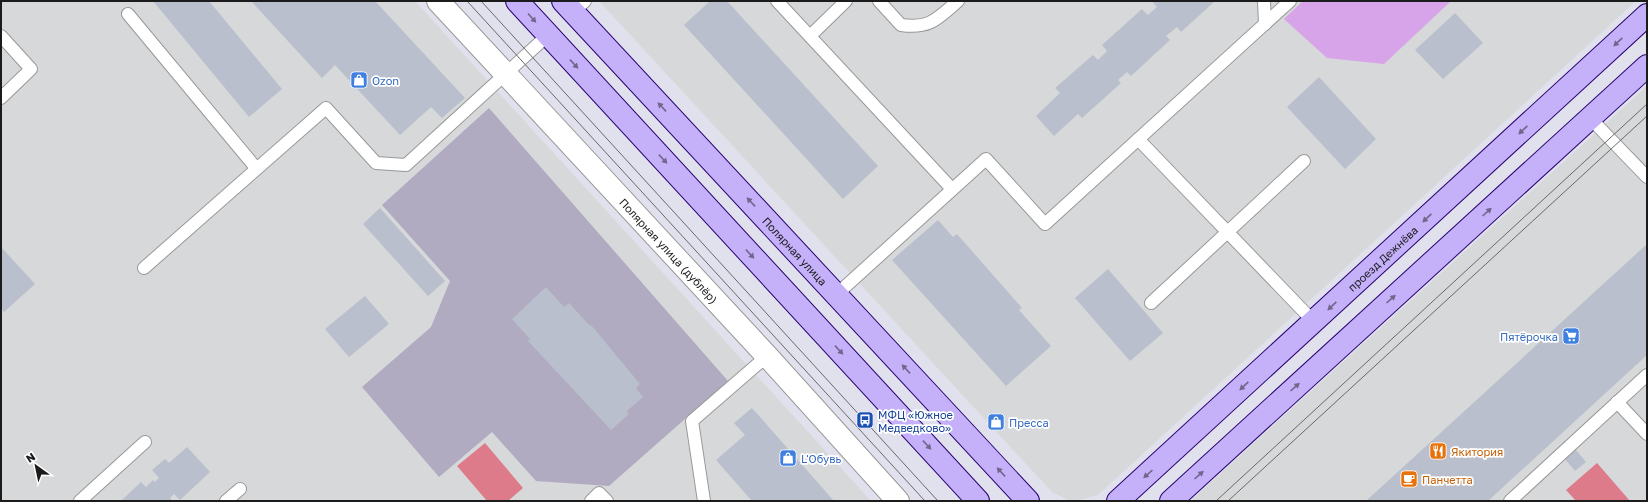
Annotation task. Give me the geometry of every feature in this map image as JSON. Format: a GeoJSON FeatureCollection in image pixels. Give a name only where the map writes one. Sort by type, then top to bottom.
{"type":"FeatureCollection","features":[{"type":"Feature","properties":{"kind":"main road"},"geometry":{"type":"LineString","coordinates":[[517,1],[978,501]]}},
{"type":"Feature","properties":{"kind":"main road","name":"Полярная улица"},"geometry":{"type":"LineString","coordinates":[[574,5],[1028,501]]}},
{"type":"Feature","properties":{"kind":"main road","name":"проезд Дежнёва"},"geometry":{"type":"LineString","coordinates":[[1118,501],[1647,16]]}},
{"type":"Feature","properties":{"kind":"main road"},"geometry":{"type":"LineString","coordinates":[[1170,501],[1647,66]]}},
{"type":"Feature","properties":{"kind":"street","name":"Полярная улица (дублёр)"},"geometry":{"type":"LineString","coordinates":[[438,1],[767,356],[898,501]]}},
{"type":"Feature","properties":{"kind":"lane"},"geometry":{"type":"LineString","coordinates":[[777,1],[952,189]]}},
{"type":"Feature","properties":{"kind":"lane"},"geometry":{"type":"LineString","coordinates":[[810,36],[846,1]]}},
{"type":"Feature","properties":{"kind":"lane"},"geometry":{"type":"LineString","coordinates":[[880,1],[901,25],[915,27],[933,23],[958,1]]}},
{"type":"Feature","properties":{"kind":"lane"},"geometry":{"type":"LineString","coordinates":[[1264,1],[1266,24]]}},
{"type":"Feature","properties":{"kind":"lane"},"geometry":{"type":"LineString","coordinates":[[837,294],[986,159],[1045,224],[1290,1]]}},
{"type":"Feature","properties":{"kind":"lane"},"geometry":{"type":"LineString","coordinates":[[128,14],[256,168]]}},
{"type":"Feature","properties":{"kind":"lane"},"geometry":{"type":"LineString","coordinates":[[144,268],[326,108],[376,163],[406,165],[548,35]]}},
{"type":"Feature","properties":{"kind":"lane"},"geometry":{"type":"LineString","coordinates":[[1,36],[31,69],[1,98]]}},
{"type":"Feature","properties":{"kind":"lane"},"geometry":{"type":"LineString","coordinates":[[1590,118],[1647,176]]}},
{"type":"Feature","properties":{"kind":"lane"},"geometry":{"type":"LineString","coordinates":[[1138,139],[1314,322]]}},
{"type":"Feature","properties":{"kind":"lane"},"geometry":{"type":"LineString","coordinates":[[1151,303],[1304,161]]}},
{"type":"Feature","properties":{"kind":"lane"},"geometry":{"type":"LineString","coordinates":[[704,501],[692,421],[767,356]]}},
{"type":"Feature","properties":{"kind":"lane"},"geometry":{"type":"LineString","coordinates":[[1510,501],[1647,375]]}},
{"type":"Feature","properties":{"kind":"lane"},"geometry":{"type":"LineString","coordinates":[[1617,402],[1647,434]]}},
{"type":"Feature","properties":{"kind":"lane"},"geometry":{"type":"LineString","coordinates":[[80,501],[145,442]]}},
{"type":"Feature","properties":{"kind":"lane"},"geometry":{"type":"LineString","coordinates":[[226,501],[240,489]]}},
{"type":"Feature","properties":{"kind":"lane"},"geometry":{"type":"LineString","coordinates":[[591,501],[599,493],[607,501]]}},
{"type":"Feature","properties":{"kind":"shaded area"},"geometry":{"type":"Polygon","coordinates":[[[1,1],[415,1],[871,501],[1,501],[1,1]]]}},
{"type":"Feature","properties":{"kind":"shaded area"},"geometry":{"type":"Polygon","coordinates":[[[599,1],[1636,1],[1098,495],[1076,501],[1070,501],[1052,492],[599,1]]]}},
{"type":"Feature","properties":{"kind":"shaded area"},"geometry":{"type":"Polygon","coordinates":[[[1303,1],[1451,1],[1384,64],[1327,58],[1284,19],[1303,1]]]}},
{"type":"Feature","properties":{"kind":"shaded area"},"geometry":{"type":"Polygon","coordinates":[[[1647,86],[1647,501],[1190,501],[1647,86]]]}},
{"type":"Feature","properties":{"kind":"shaded area"},"geometry":{"type":"Polygon","coordinates":[[[489,108],[728,381],[609,486],[536,481],[492,432],[439,477],[362,387],[431,327],[450,281],[382,205],[489,108]]]}},
{"type":"Feature","properties":{"kind":"shaded area"},"geometry":{"type":"Polygon","coordinates":[[[485,443],[523,488],[508,501],[487,501],[457,466],[485,443]]]}},
{"type":"Feature","properties":{"kind":"shaded area"},"geometry":{"type":"Polygon","coordinates":[[[1597,463],[1630,501],[1576,501],[1566,490],[1597,463]]]}},
{"type":"Feature","properties":{"kind":"building"},"geometry":{"type":"Polygon","coordinates":[[[153,1],[209,1],[282,89],[249,117],[153,1]]]}},
{"type":"Feature","properties":{"kind":"building"},"geometry":{"type":"Polygon","coordinates":[[[375,1],[465,98],[442,118],[431,107],[400,135],[335,65],[322,78],[252,2],[375,1]]]}},
{"type":"Feature","properties":{"kind":"building"},"geometry":{"type":"Polygon","coordinates":[[[710,1],[727,1],[878,166],[843,199],[684,25],[710,1]]]}},
{"type":"Feature","properties":{"kind":"building"},"geometry":{"type":"Polygon","coordinates":[[[1152,1],[1215,1],[1181,32],[1177,27],[1166,36],[1170,40],[1131,76],[1127,72],[1118,80],[1121,83],[1082,118],[1078,114],[1054,136],[1036,116],[1060,93],[1055,88],[1093,55],[1098,60],[1107,51],[1102,45],[1142,9],[1148,15],[1157,7],[1152,1]]]}},
{"type":"Feature","properties":{"kind":"building"},"geometry":{"type":"Polygon","coordinates":[[[1455,13],[1483,43],[1443,79],[1415,50],[1455,13]]]}},
{"type":"Feature","properties":{"kind":"building"},"geometry":{"type":"Polygon","coordinates":[[[1319,77],[1376,139],[1345,169],[1287,107],[1319,77]]]}},
{"type":"Feature","properties":{"kind":"building"},"geometry":{"type":"Polygon","coordinates":[[[380,208],[445,281],[428,296],[363,224],[380,208]]]}},
{"type":"Feature","properties":{"kind":"building"},"geometry":{"type":"Polygon","coordinates":[[[938,220],[953,237],[957,234],[1022,308],[1019,310],[1051,346],[1006,386],[892,260],[938,220]]]}},
{"type":"Feature","properties":{"kind":"building"},"geometry":{"type":"Polygon","coordinates":[[[1647,244],[1647,355],[1488,501],[1366,501],[1647,244]]]}},
{"type":"Feature","properties":{"kind":"building"},"geometry":{"type":"Polygon","coordinates":[[[1,247],[35,284],[4,312],[1,308],[1,247]]]}},
{"type":"Feature","properties":{"kind":"building"},"geometry":{"type":"Polygon","coordinates":[[[1108,269],[1163,333],[1130,361],[1075,298],[1108,269]]]}},
{"type":"Feature","properties":{"kind":"building"},"geometry":{"type":"Polygon","coordinates":[[[546,287],[564,307],[569,303],[590,326],[591,325],[640,384],[636,388],[643,397],[627,411],[629,414],[611,430],[528,341],[530,339],[512,319],[546,287]]]}},
{"type":"Feature","properties":{"kind":"building"},"geometry":{"type":"Polygon","coordinates":[[[365,296],[389,324],[349,357],[325,329],[365,296]]]}},
{"type":"Feature","properties":{"kind":"building"},"geometry":{"type":"Polygon","coordinates":[[[752,408],[834,501],[752,501],[716,460],[745,435],[734,423],[752,408]]]}},
{"type":"Feature","properties":{"kind":"building"},"geometry":{"type":"Polygon","coordinates":[[[187,447],[210,472],[180,500],[174,494],[170,498],[173,501],[121,501],[141,482],[146,487],[153,480],[155,482],[159,478],[152,470],[165,459],[169,463],[187,447]]]}},
{"type":"Feature","properties":{"kind":"building"},"geometry":{"type":"Polygon","coordinates":[[[1575,449],[1586,462],[1575,471],[1564,458],[1575,449]]]}},
{"type":"Feature","properties":{"kind":"tram line"},"geometry":{"type":"LineString","coordinates":[[467,1],[925,501]]}},
{"type":"Feature","properties":{"kind":"tram line"},"geometry":{"type":"LineString","coordinates":[[481,1],[938,501]]}},
{"type":"Feature","properties":{"kind":"tram line"},"geometry":{"type":"LineString","coordinates":[[1216,501],[1647,104]]}},
{"type":"Feature","properties":{"kind":"tram line"},"geometry":{"type":"LineString","coordinates":[[1228,501],[1647,116]]}},
{"type":"Feature","properties":{"kind":"place","name":"Ozon"},"geometry":{"type":"Point","coordinates":[359,80]}},
{"type":"Feature","properties":{"kind":"place","name":"Пятёрочка"},"geometry":{"type":"Point","coordinates":[1571,336]}},
{"type":"Feature","properties":{"kind":"place","name":"МФЦ «Южное Медведково»"},"geometry":{"type":"Point","coordinates":[865,420]}},
{"type":"Feature","properties":{"kind":"place","name":"Пресса"},"geometry":{"type":"Point","coordinates":[996,422]}},
{"type":"Feature","properties":{"kind":"place","name":"Якитория"},"geometry":{"type":"Point","coordinates":[1438,451]}},
{"type":"Feature","properties":{"kind":"place","name":"L'Обувь"},"geometry":{"type":"Point","coordinates":[788,458]}},
{"type":"Feature","properties":{"kind":"place","name":"Панчетта"},"geometry":{"type":"Point","coordinates":[1409,479]}}]}
